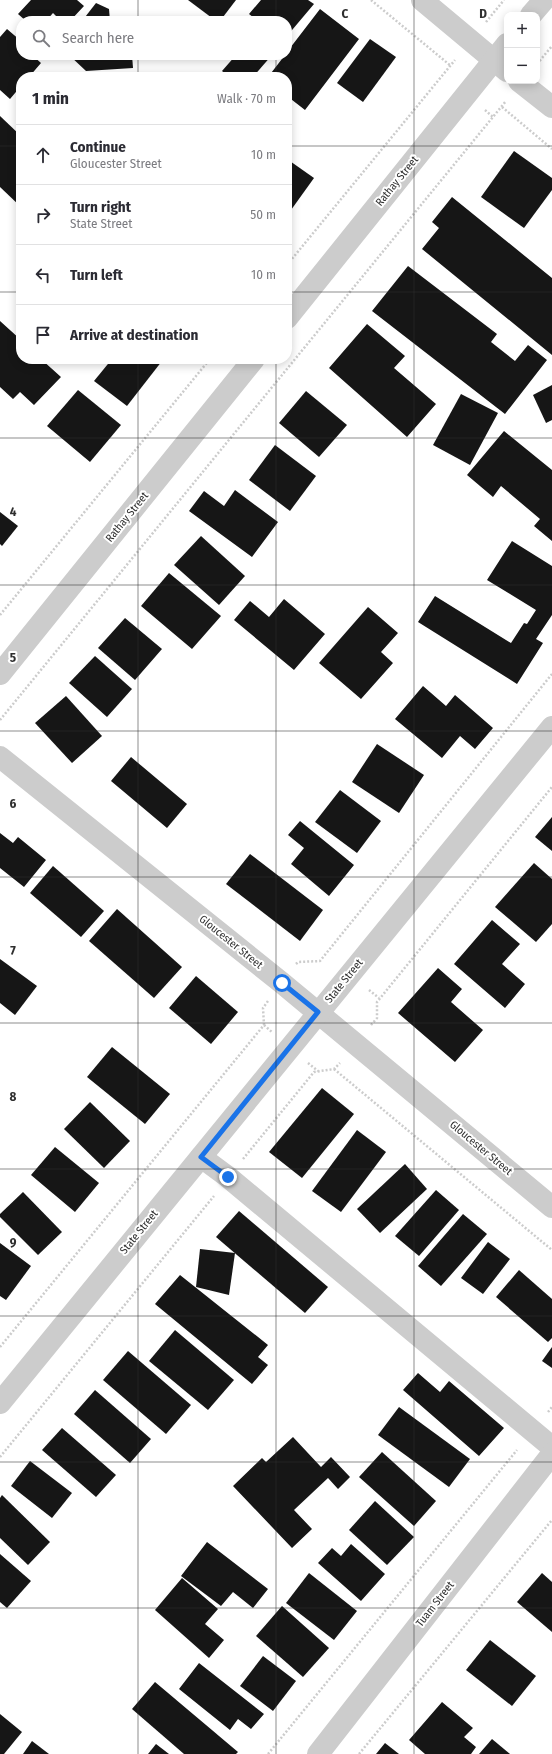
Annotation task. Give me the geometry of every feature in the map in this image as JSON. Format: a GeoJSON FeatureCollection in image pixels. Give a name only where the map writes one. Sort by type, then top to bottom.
{"type":"FeatureCollection","features":[{"type":"Feature","properties":{"kind":"street"},"geometry":{"type":"LineString","coordinates":[[422,0],[471,41],[504,64]]}},
{"type":"Feature","properties":{"kind":"street"},"geometry":{"type":"LineString","coordinates":[[534,12],[544,0]]}},
{"type":"Feature","properties":{"kind":"street","name":"Rathay Street"},"geometry":{"type":"LineString","coordinates":[[292,312],[504,75]]}},
{"type":"Feature","properties":{"kind":"street"},"geometry":{"type":"LineString","coordinates":[[527,84],[552,107]]}},
{"type":"Feature","properties":{"kind":"street","name":"Rathay Street"},"geometry":{"type":"LineString","coordinates":[[0,674],[250,364]]}},
{"type":"Feature","properties":{"kind":"street","name":"State Street"},"geometry":{"type":"LineString","coordinates":[[0,1403],[552,727]]}},
{"type":"Feature","properties":{"kind":"street","name":"Gloucester Street"},"geometry":{"type":"LineString","coordinates":[[0,758],[318,1012],[552,1207]]}},
{"type":"Feature","properties":{"kind":"street"},"geometry":{"type":"LineString","coordinates":[[201,1157],[228,1177],[552,1446]]}},
{"type":"Feature","properties":{"kind":"street","name":"Tuam Street"},"geometry":{"type":"LineString","coordinates":[[318,1754],[552,1454]]}},
{"type":"Feature","properties":{"kind":"path"},"geometry":{"type":"LineString","coordinates":[[371,0],[451,66]]}},
{"type":"Feature","properties":{"kind":"path"},"geometry":{"type":"LineString","coordinates":[[292,259],[504,0]]}},
{"type":"Feature","properties":{"kind":"path"},"geometry":{"type":"LineString","coordinates":[[540,60],[552,46]]}},
{"type":"Feature","properties":{"kind":"path"},"geometry":{"type":"LineString","coordinates":[[292,363],[502,107],[507,84]]}},
{"type":"Feature","properties":{"kind":"path"},"geometry":{"type":"LineString","coordinates":[[502,107],[552,149]]}},
{"type":"Feature","properties":{"kind":"path"},"geometry":{"type":"LineString","coordinates":[[0,615],[206,364]]}},
{"type":"Feature","properties":{"kind":"path"},"geometry":{"type":"LineString","coordinates":[[0,720],[292,364]]}},
{"type":"Feature","properties":{"kind":"path"},"geometry":{"type":"LineString","coordinates":[[0,1457],[314,1072],[334,1069],[377,1018],[377,1002],[379,998],[552,787]]}},
{"type":"Feature","properties":{"kind":"path"},"geometry":{"type":"LineString","coordinates":[[368,989],[379,998]]}},
{"type":"Feature","properties":{"kind":"path"},"geometry":{"type":"LineString","coordinates":[[334,1069],[552,1250]]}},
{"type":"Feature","properties":{"kind":"path"},"geometry":{"type":"LineString","coordinates":[[268,1754],[552,1407]]}},
{"type":"Feature","properties":{"kind":"path"},"geometry":{"type":"LineString","coordinates":[[359,1754],[552,1520]]}},
{"type":"Feature","properties":{"kind":"building"},"geometry":{"type":"Polygon","coordinates":[[[31,0],[77,0],[84,6],[75,16],[56,16],[53,13],[50,16],[20,16],[18,14],[31,0]]]}},
{"type":"Feature","properties":{"kind":"building"},"geometry":{"type":"Polygon","coordinates":[[[188,0],[236,0],[224,16],[209,16],[188,0]]]}},
{"type":"Feature","properties":{"kind":"building"},"geometry":{"type":"Polygon","coordinates":[[[261,0],[308,0],[314,4],[292,30],[292,16],[252,16],[249,14],[261,0]]]}},
{"type":"Feature","properties":{"kind":"building"},"geometry":{"type":"Polygon","coordinates":[[[96,3],[109,9],[110,16],[86,16],[96,3]]]}},
{"type":"Feature","properties":{"kind":"building"},"geometry":{"type":"Polygon","coordinates":[[[320,9],[359,39],[305,110],[292,100],[292,72],[272,72],[281,60],[292,60],[292,45],[320,9]]]}},
{"type":"Feature","properties":{"kind":"building"},"geometry":{"type":"Polygon","coordinates":[[[7,29],[16,37],[16,60],[38,60],[41,63],[33,72],[16,72],[16,92],[10,99],[0,90],[0,37],[7,29]]]}},
{"type":"Feature","properties":{"kind":"building"},"geometry":{"type":"Polygon","coordinates":[[[370,39],[396,57],[363,102],[337,83],[370,39]]]}},
{"type":"Feature","properties":{"kind":"building"},"geometry":{"type":"Polygon","coordinates":[[[74,60],[132,60],[133,68],[86,71],[74,60]]]}},
{"type":"Feature","properties":{"kind":"building"},"geometry":{"type":"Polygon","coordinates":[[[232,60],[268,60],[257,72],[222,71],[232,60]]]}},
{"type":"Feature","properties":{"kind":"building"},"geometry":{"type":"Polygon","coordinates":[[[0,116],[16,131],[16,202],[0,187],[0,116]]]}},
{"type":"Feature","properties":{"kind":"building"},"geometry":{"type":"Polygon","coordinates":[[[514,151],[552,178],[552,190],[524,228],[481,197],[514,151]]]}},
{"type":"Feature","properties":{"kind":"building"},"geometry":{"type":"Polygon","coordinates":[[[292,163],[314,178],[292,209],[292,163]]]}},
{"type":"Feature","properties":{"kind":"building"},"geometry":{"type":"Polygon","coordinates":[[[452,197],[552,278],[552,355],[422,249],[439,228],[432,222],[452,197]]]}},
{"type":"Feature","properties":{"kind":"building"},"geometry":{"type":"Polygon","coordinates":[[[408,266],[497,334],[491,342],[515,361],[528,345],[547,360],[505,414],[372,311],[408,266]]]}},
{"type":"Feature","properties":{"kind":"building"},"geometry":{"type":"Polygon","coordinates":[[[0,321],[16,335],[16,364],[47,364],[61,377],[34,405],[20,392],[13,399],[0,387],[0,321]]]}},
{"type":"Feature","properties":{"kind":"building"},"geometry":{"type":"Polygon","coordinates":[[[367,324],[405,356],[394,368],[436,404],[407,437],[329,368],[367,324]]]}},
{"type":"Feature","properties":{"kind":"building"},"geometry":{"type":"Polygon","coordinates":[[[108,364],[160,364],[127,406],[94,381],[108,364]]]}},
{"type":"Feature","properties":{"kind":"building"},"geometry":{"type":"Polygon","coordinates":[[[552,385],[552,420],[546,423],[533,395],[552,385]]]}},
{"type":"Feature","properties":{"kind":"building"},"geometry":{"type":"Polygon","coordinates":[[[78,390],[121,425],[90,462],[47,426],[78,390]]]}},
{"type":"Feature","properties":{"kind":"building"},"geometry":{"type":"Polygon","coordinates":[[[306,391],[347,425],[319,457],[279,423],[306,391]]]}},
{"type":"Feature","properties":{"kind":"building"},"geometry":{"type":"Polygon","coordinates":[[[461,394],[498,413],[470,465],[433,445],[461,394]]]}},
{"type":"Feature","properties":{"kind":"building"},"geometry":{"type":"Polygon","coordinates":[[[504,431],[552,470],[552,541],[534,526],[540,519],[501,486],[493,497],[467,475],[504,431]]]}},
{"type":"Feature","properties":{"kind":"building"},"geometry":{"type":"Polygon","coordinates":[[[275,445],[316,476],[290,511],[249,480],[275,445]]]}},
{"type":"Feature","properties":{"kind":"building"},"geometry":{"type":"Polygon","coordinates":[[[235,490],[278,522],[252,557],[189,511],[204,491],[224,506],[235,490]]]}},
{"type":"Feature","properties":{"kind":"building"},"geometry":{"type":"Polygon","coordinates":[[[0,512],[18,526],[2,546],[0,544],[0,512]]]}},
{"type":"Feature","properties":{"kind":"building"},"geometry":{"type":"Polygon","coordinates":[[[201,536],[245,576],[219,605],[174,565],[201,536]]]}},
{"type":"Feature","properties":{"kind":"building"},"geometry":{"type":"Polygon","coordinates":[[[512,541],[552,566],[552,615],[536,639],[543,643],[517,684],[418,622],[435,596],[511,643],[524,623],[527,624],[536,610],[487,580],[512,541]]]}},
{"type":"Feature","properties":{"kind":"building"},"geometry":{"type":"Polygon","coordinates":[[[169,573],[221,616],[192,649],[141,606],[169,573]]]}},
{"type":"Feature","properties":{"kind":"building"},"geometry":{"type":"Polygon","coordinates":[[[284,599],[325,634],[294,670],[234,620],[250,601],[269,617],[284,599]]]}},
{"type":"Feature","properties":{"kind":"building"},"geometry":{"type":"Polygon","coordinates":[[[368,607],[398,633],[381,652],[393,663],[361,699],[319,663],[368,607]]]}},
{"type":"Feature","properties":{"kind":"building"},"geometry":{"type":"Polygon","coordinates":[[[125,618],[162,649],[135,680],[98,648],[125,618]]]}},
{"type":"Feature","properties":{"kind":"building"},"geometry":{"type":"Polygon","coordinates":[[[95,656],[132,689],[107,717],[69,683],[95,656]]]}},
{"type":"Feature","properties":{"kind":"building"},"geometry":{"type":"Polygon","coordinates":[[[423,686],[446,706],[455,695],[493,728],[475,749],[460,736],[442,758],[395,719],[423,686]]]}},
{"type":"Feature","properties":{"kind":"building"},"geometry":{"type":"Polygon","coordinates":[[[66,696],[102,736],[72,763],[35,723],[66,696]]]}},
{"type":"Feature","properties":{"kind":"building"},"geometry":{"type":"Polygon","coordinates":[[[377,744],[424,775],[399,813],[352,782],[377,744]]]}},
{"type":"Feature","properties":{"kind":"building"},"geometry":{"type":"Polygon","coordinates":[[[131,757],[187,804],[167,828],[111,781],[131,757]]]}},
{"type":"Feature","properties":{"kind":"building"},"geometry":{"type":"Polygon","coordinates":[[[340,790],[381,821],[357,853],[315,822],[340,790]]]}},
{"type":"Feature","properties":{"kind":"building"},"geometry":{"type":"Polygon","coordinates":[[[552,817],[552,851],[535,837],[552,817]]]}},
{"type":"Feature","properties":{"kind":"building"},"geometry":{"type":"Polygon","coordinates":[[[300,821],[354,865],[329,896],[291,864],[304,848],[288,835],[300,821]]]}},
{"type":"Feature","properties":{"kind":"building"},"geometry":{"type":"Polygon","coordinates":[[[0,833],[13,843],[18,837],[46,860],[24,887],[0,868],[0,833]]]}},
{"type":"Feature","properties":{"kind":"building"},"geometry":{"type":"Polygon","coordinates":[[[250,854],[323,910],[300,941],[226,884],[250,854]]]}},
{"type":"Feature","properties":{"kind":"building"},"geometry":{"type":"Polygon","coordinates":[[[534,863],[552,879],[552,924],[536,942],[495,907],[534,863]]]}},
{"type":"Feature","properties":{"kind":"building"},"geometry":{"type":"Polygon","coordinates":[[[53,866],[104,911],[81,937],[30,893],[53,866]]]}},
{"type":"Feature","properties":{"kind":"building"},"geometry":{"type":"Polygon","coordinates":[[[117,909],[182,967],[154,998],[89,941],[117,909]]]}},
{"type":"Feature","properties":{"kind":"building"},"geometry":{"type":"Polygon","coordinates":[[[492,920],[520,944],[502,964],[525,984],[505,1008],[454,964],[492,920]]]}},
{"type":"Feature","properties":{"kind":"building"},"geometry":{"type":"Polygon","coordinates":[[[0,959],[37,986],[15,1015],[0,1003],[0,959]]]}},
{"type":"Feature","properties":{"kind":"building"},"geometry":{"type":"Polygon","coordinates":[[[438,968],[462,989],[451,1002],[483,1030],[455,1062],[398,1013],[438,968]]]}},
{"type":"Feature","properties":{"kind":"building"},"geometry":{"type":"Polygon","coordinates":[[[196,976],[238,1012],[211,1044],[169,1008],[196,976]]]}},
{"type":"Feature","properties":{"kind":"building"},"geometry":{"type":"Polygon","coordinates":[[[112,1047],[170,1094],[145,1124],[87,1077],[112,1047]]]}},
{"type":"Feature","properties":{"kind":"building"},"geometry":{"type":"Polygon","coordinates":[[[322,1088],[354,1114],[302,1178],[269,1152],[322,1088]]]}},
{"type":"Feature","properties":{"kind":"building"},"geometry":{"type":"Polygon","coordinates":[[[90,1102],[130,1141],[104,1168],[64,1129],[90,1102]]]}},
{"type":"Feature","properties":{"kind":"building"},"geometry":{"type":"Polygon","coordinates":[[[357,1130],[386,1152],[341,1212],[312,1191],[357,1130]]]}},
{"type":"Feature","properties":{"kind":"building"},"geometry":{"type":"Polygon","coordinates":[[[55,1147],[99,1183],[75,1212],[31,1175],[55,1147]]]}},
{"type":"Feature","properties":{"kind":"building"},"geometry":{"type":"Polygon","coordinates":[[[405,1164],[427,1189],[380,1233],[357,1209],[405,1164]]]}},
{"type":"Feature","properties":{"kind":"building"},"geometry":{"type":"Polygon","coordinates":[[[436,1190],[459,1210],[419,1256],[395,1236],[436,1190]]]}},
{"type":"Feature","properties":{"kind":"building"},"geometry":{"type":"Polygon","coordinates":[[[23,1192],[62,1232],[38,1255],[0,1217],[0,1214],[23,1192]]]}},
{"type":"Feature","properties":{"kind":"building"},"geometry":{"type":"Polygon","coordinates":[[[239,1211],[328,1287],[305,1313],[216,1237],[239,1211]]]}},
{"type":"Feature","properties":{"kind":"building"},"geometry":{"type":"Polygon","coordinates":[[[463,1214],[487,1234],[441,1286],[418,1266],[463,1214]]]}},
{"type":"Feature","properties":{"kind":"building"},"geometry":{"type":"Polygon","coordinates":[[[488,1242],[510,1259],[483,1294],[461,1278],[488,1242]]]}},
{"type":"Feature","properties":{"kind":"building"},"geometry":{"type":"Polygon","coordinates":[[[0,1243],[31,1266],[6,1300],[0,1296],[0,1243]]]}},
{"type":"Feature","properties":{"kind":"building"},"geometry":{"type":"Polygon","coordinates":[[[200,1249],[235,1253],[229,1295],[196,1287],[200,1249]]]}},
{"type":"Feature","properties":{"kind":"building"},"geometry":{"type":"Polygon","coordinates":[[[519,1270],[552,1299],[552,1338],[548,1342],[496,1297],[519,1270]]]}},
{"type":"Feature","properties":{"kind":"building"},"geometry":{"type":"Polygon","coordinates":[[[180,1275],[268,1345],[258,1357],[268,1365],[252,1384],[155,1304],[180,1275]]]}},
{"type":"Feature","properties":{"kind":"building"},"geometry":{"type":"Polygon","coordinates":[[[175,1330],[234,1380],[208,1410],[149,1361],[175,1330]]]}},
{"type":"Feature","properties":{"kind":"building"},"geometry":{"type":"Polygon","coordinates":[[[552,1347],[552,1368],[542,1361],[552,1347]]]}},
{"type":"Feature","properties":{"kind":"building"},"geometry":{"type":"Polygon","coordinates":[[[128,1351],[191,1405],[166,1434],[103,1380],[128,1351]]]}},
{"type":"Feature","properties":{"kind":"building"},"geometry":{"type":"Polygon","coordinates":[[[418,1373],[440,1392],[449,1381],[504,1428],[479,1456],[403,1390],[418,1373]]]}},
{"type":"Feature","properties":{"kind":"building"},"geometry":{"type":"Polygon","coordinates":[[[95,1390],[151,1439],[130,1463],[74,1414],[95,1390]]]}},
{"type":"Feature","properties":{"kind":"building"},"geometry":{"type":"Polygon","coordinates":[[[399,1407],[470,1459],[449,1487],[378,1435],[399,1407]]]}},
{"type":"Feature","properties":{"kind":"building"},"geometry":{"type":"Polygon","coordinates":[[[62,1428],[116,1475],[96,1497],[42,1450],[62,1428]]]}},
{"type":"Feature","properties":{"kind":"building"},"geometry":{"type":"Polygon","coordinates":[[[293,1437],[321,1467],[331,1457],[350,1477],[338,1489],[328,1478],[294,1510],[312,1529],[292,1548],[233,1486],[262,1458],[266,1462],[293,1437]]]}},
{"type":"Feature","properties":{"kind":"building"},"geometry":{"type":"Polygon","coordinates":[[[382,1452],[436,1501],[414,1526],[359,1477],[382,1452]]]}},
{"type":"Feature","properties":{"kind":"building"},"geometry":{"type":"Polygon","coordinates":[[[30,1461],[72,1493],[52,1518],[11,1486],[30,1461]]]}},
{"type":"Feature","properties":{"kind":"building"},"geometry":{"type":"Polygon","coordinates":[[[2,1495],[50,1542],[28,1565],[0,1538],[0,1498],[2,1495]]]}},
{"type":"Feature","properties":{"kind":"building"},"geometry":{"type":"Polygon","coordinates":[[[375,1501],[414,1537],[387,1565],[349,1530],[375,1501]]]}},
{"type":"Feature","properties":{"kind":"building"},"geometry":{"type":"Polygon","coordinates":[[[207,1542],[268,1589],[253,1608],[233,1592],[221,1606],[181,1576],[207,1542]]]}},
{"type":"Feature","properties":{"kind":"building"},"geometry":{"type":"Polygon","coordinates":[[[351,1544],[385,1574],[361,1601],[318,1563],[332,1548],[341,1556],[351,1544]]]}},
{"type":"Feature","properties":{"kind":"building"},"geometry":{"type":"Polygon","coordinates":[[[0,1554],[31,1581],[7,1608],[0,1602],[0,1554]]]}},
{"type":"Feature","properties":{"kind":"building"},"geometry":{"type":"Polygon","coordinates":[[[309,1573],[357,1611],[334,1640],[286,1603],[309,1573]]]}},
{"type":"Feature","properties":{"kind":"building"},"geometry":{"type":"Polygon","coordinates":[[[542,1573],[552,1582],[552,1632],[517,1602],[542,1573]]]}},
{"type":"Feature","properties":{"kind":"building"},"geometry":{"type":"Polygon","coordinates":[[[182,1578],[218,1609],[205,1624],[224,1640],[209,1658],[155,1610],[182,1578]]]}},
{"type":"Feature","properties":{"kind":"building"},"geometry":{"type":"Polygon","coordinates":[[[282,1606],[329,1648],[303,1677],[256,1636],[282,1606]]]}},
{"type":"Feature","properties":{"kind":"building"},"geometry":{"type":"Polygon","coordinates":[[[490,1640],[536,1676],[512,1706],[466,1670],[490,1640]]]}},
{"type":"Feature","properties":{"kind":"building"},"geometry":{"type":"Polygon","coordinates":[[[263,1656],[296,1681],[273,1711],[240,1686],[263,1656]]]}},
{"type":"Feature","properties":{"kind":"building"},"geometry":{"type":"Polygon","coordinates":[[[199,1663],[264,1714],[251,1729],[238,1719],[230,1730],[179,1689],[199,1663]]]}},
{"type":"Feature","properties":{"kind":"building"},"geometry":{"type":"Polygon","coordinates":[[[155,1682],[238,1752],[236,1754],[184,1754],[132,1709],[155,1682]]]}},
{"type":"Feature","properties":{"kind":"building"},"geometry":{"type":"Polygon","coordinates":[[[442,1702],[473,1728],[464,1737],[476,1747],[471,1754],[425,1754],[409,1740],[442,1702]]]}},
{"type":"Feature","properties":{"kind":"building"},"geometry":{"type":"Polygon","coordinates":[[[0,1714],[22,1732],[4,1754],[0,1754],[0,1714]]]}},
{"type":"Feature","properties":{"kind":"building"},"geometry":{"type":"Polygon","coordinates":[[[492,1739],[510,1754],[479,1754],[492,1739]]]}},
{"type":"Feature","properties":{"kind":"building"},"geometry":{"type":"Polygon","coordinates":[[[32,1741],[49,1754],[23,1754],[32,1741]]]}},
{"type":"Feature","properties":{"kind":"building"},"geometry":{"type":"Polygon","coordinates":[[[385,1743],[399,1754],[376,1754],[385,1743]]]}},
{"type":"Feature","properties":{"kind":"building"},"geometry":{"type":"Polygon","coordinates":[[[156,1744],[169,1754],[148,1754],[156,1744]]]}},
{"type":"Feature","properties":{"kind":"route"},"geometry":{"type":"LineString","coordinates":[[228,1177],[201,1157],[318,1012],[282,983]]}}]}
